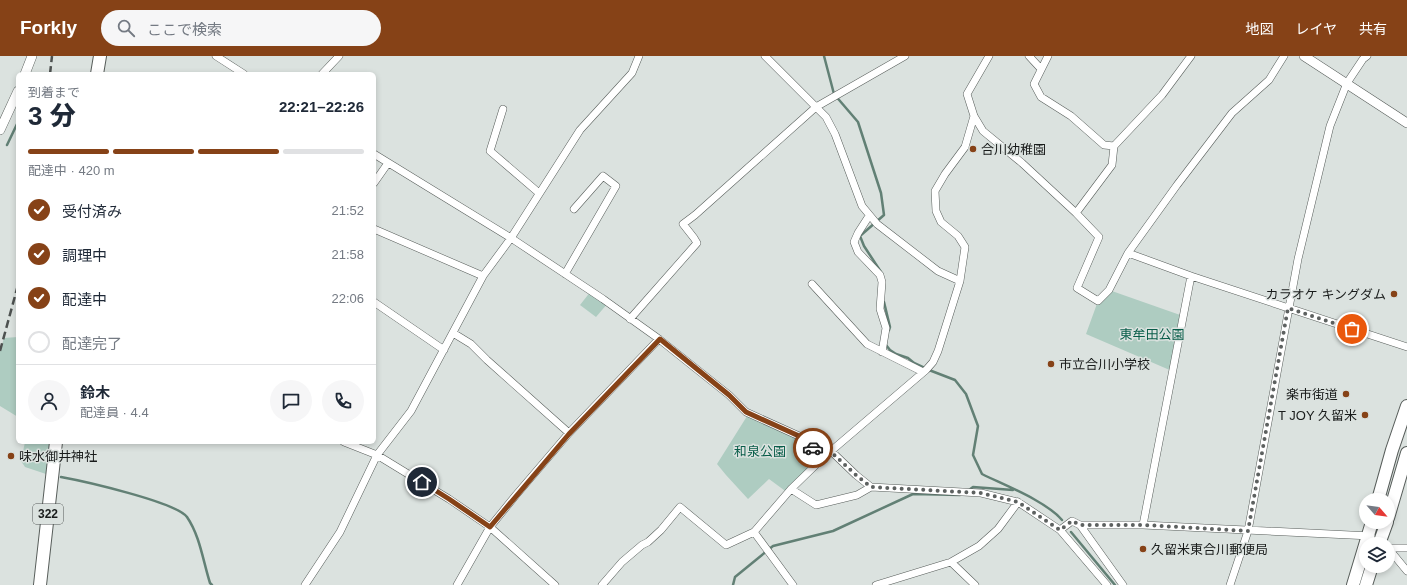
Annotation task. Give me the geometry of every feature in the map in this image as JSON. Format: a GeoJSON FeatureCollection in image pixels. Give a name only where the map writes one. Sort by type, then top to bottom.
{"type":"FeatureCollection","features":[{"type":"Feature","properties":{"kind":"highway"},"geometry":{"type":"LineString","coordinates":[[97,72],[100,56]]}},
{"type":"Feature","properties":{"kind":"highway"},"geometry":{"type":"LineString","coordinates":[[1380,493],[1392,450],[1407,406]]}},
{"type":"Feature","properties":{"kind":"highway","name":"322"},"geometry":{"type":"LineString","coordinates":[[40,585],[56,444]]}},
{"type":"Feature","properties":{"kind":"highway"},"geometry":{"type":"LineString","coordinates":[[1395,494],[1407,454]]}},
{"type":"Feature","properties":{"kind":"highway"},"geometry":{"type":"LineString","coordinates":[[1353,585],[1370,529]]}},
{"type":"Feature","properties":{"kind":"highway"},"geometry":{"type":"LineString","coordinates":[[1366,585],[1370,573]]}},
{"type":"Feature","properties":{"kind":"street"},"geometry":{"type":"LineString","coordinates":[[26,72],[32,56]]}},
{"type":"Feature","properties":{"kind":"street"},"geometry":{"type":"LineString","coordinates":[[216,56],[241,72]]}},
{"type":"Feature","properties":{"kind":"street"},"geometry":{"type":"LineString","coordinates":[[324,72],[339,56]]}},
{"type":"Feature","properties":{"kind":"street"},"geometry":{"type":"LineString","coordinates":[[765,56],[826,117],[835,134],[862,206],[869,216],[877,224],[938,270],[960,281]]}},
{"type":"Feature","properties":{"kind":"street"},"geometry":{"type":"LineString","coordinates":[[630,320],[697,243],[683,224],[816,107],[905,56]]}},
{"type":"Feature","properties":{"kind":"street"},"geometry":{"type":"LineString","coordinates":[[988,56],[967,94],[974,116],[983,131],[1022,163],[1076,213],[1099,237],[1077,288],[1098,301],[1109,290],[1128,253],[1177,185],[1232,113],[1268,80],[1284,56]]}},
{"type":"Feature","properties":{"kind":"street"},"geometry":{"type":"LineString","coordinates":[[1029,56],[1041,69]]}},
{"type":"Feature","properties":{"kind":"street"},"geometry":{"type":"LineString","coordinates":[[1048,56],[1034,84],[1041,97],[1071,116],[1104,144],[1114,146]]}},
{"type":"Feature","properties":{"kind":"street"},"geometry":{"type":"LineString","coordinates":[[1076,213],[1112,165],[1114,146],[1162,95],[1191,56]]}},
{"type":"Feature","properties":{"kind":"street"},"geometry":{"type":"LineString","coordinates":[[1304,56],[1407,123]]}},
{"type":"Feature","properties":{"kind":"street"},"geometry":{"type":"LineString","coordinates":[[305,585],[340,532],[377,455],[411,411],[483,276],[511,238],[580,130],[632,73],[637,57]]}},
{"type":"Feature","properties":{"kind":"street"},"geometry":{"type":"LineString","coordinates":[[1230,585],[1248,531],[1288,308],[1298,259],[1330,126],[1347,83],[1363,57]]}},
{"type":"Feature","properties":{"kind":"street"},"geometry":{"type":"LineString","coordinates":[[0,130],[16,95]]}},
{"type":"Feature","properties":{"kind":"street"},"geometry":{"type":"LineString","coordinates":[[503,109],[490,151],[539,193]]}},
{"type":"Feature","properties":{"kind":"street"},"geometry":{"type":"LineString","coordinates":[[602,585],[622,562],[661,530],[680,507],[726,545],[754,532],[791,489],[830,451],[926,369],[938,351],[960,281],[965,247],[958,236],[941,222],[936,212],[935,191],[945,174],[965,147],[974,116]]}},
{"type":"Feature","properties":{"kind":"street"},"geometry":{"type":"LineString","coordinates":[[376,155],[511,238],[602,298],[630,320],[660,339],[729,395],[746,412],[799,436],[824,457]]}},
{"type":"Feature","properties":{"kind":"street"},"geometry":{"type":"LineString","coordinates":[[376,180],[388,163]]}},
{"type":"Feature","properties":{"kind":"street"},"geometry":{"type":"LineString","coordinates":[[565,274],[616,186],[603,176],[574,209]]}},
{"type":"Feature","properties":{"kind":"street"},"geometry":{"type":"LineString","coordinates":[[869,216],[854,242],[858,252],[880,275],[882,282],[880,309],[886,328],[882,352]]}},
{"type":"Feature","properties":{"kind":"street"},"geometry":{"type":"LineString","coordinates":[[376,230],[483,276]]}},
{"type":"Feature","properties":{"kind":"street"},"geometry":{"type":"LineString","coordinates":[[1128,253],[1191,276],[1407,347]]}},
{"type":"Feature","properties":{"kind":"street"},"geometry":{"type":"LineString","coordinates":[[1144,525],[1191,276]]}},
{"type":"Feature","properties":{"kind":"street"},"geometry":{"type":"LineString","coordinates":[[812,284],[867,344],[882,352],[926,369]]}},
{"type":"Feature","properties":{"kind":"street"},"geometry":{"type":"LineString","coordinates":[[376,303],[444,350]]}},
{"type":"Feature","properties":{"kind":"street"},"geometry":{"type":"LineString","coordinates":[[453,333],[471,344],[493,366],[569,434]]}},
{"type":"Feature","properties":{"kind":"street"},"geometry":{"type":"LineString","coordinates":[[457,585],[490,527],[569,434],[660,339]]}},
{"type":"Feature","properties":{"kind":"street"},"geometry":{"type":"LineString","coordinates":[[349,444],[377,455],[449,499],[490,527],[555,585]]}},
{"type":"Feature","properties":{"kind":"street"},"geometry":{"type":"LineString","coordinates":[[830,451],[871,487]]}},
{"type":"Feature","properties":{"kind":"street"},"geometry":{"type":"LineString","coordinates":[[791,489],[816,505],[857,495],[871,487],[981,493],[1018,502],[1060,530],[1107,585]]}},
{"type":"Feature","properties":{"kind":"street"},"geometry":{"type":"LineString","coordinates":[[876,585],[951,562],[979,546],[998,529],[1018,502]]}},
{"type":"Feature","properties":{"kind":"street"},"geometry":{"type":"LineString","coordinates":[[1060,530],[1072,521],[1080,525],[1144,525],[1248,531],[1368,534],[1372,537]]}},
{"type":"Feature","properties":{"kind":"street"},"geometry":{"type":"LineString","coordinates":[[1080,525],[1123,585]]}},
{"type":"Feature","properties":{"kind":"street"},"geometry":{"type":"LineString","coordinates":[[754,532],[793,585]]}},
{"type":"Feature","properties":{"kind":"street"},"geometry":{"type":"LineString","coordinates":[[1395,546],[1407,548]]}},
{"type":"Feature","properties":{"kind":"street"},"geometry":{"type":"LineString","coordinates":[[1395,557],[1407,570]]}},
{"type":"Feature","properties":{"kind":"street"},"geometry":{"type":"LineString","coordinates":[[951,562],[975,585]]}},
{"type":"Feature","properties":{"kind":"green space","name":"東牟田公園"},"geometry":{"type":"Polygon","coordinates":[[[1109,290],[1183,316],[1172,371],[1086,334],[1098,301],[1109,290]]]}},
{"type":"Feature","properties":{"kind":"green space"},"geometry":{"type":"Polygon","coordinates":[[[591,291],[608,303],[596,317],[580,305],[591,291]]]}},
{"type":"Feature","properties":{"kind":"green space"},"geometry":{"type":"Polygon","coordinates":[[[16,337],[16,416],[0,406],[0,351],[4,338],[16,337]]]}},
{"type":"Feature","properties":{"kind":"green space","name":"和泉公園"},"geometry":{"type":"Polygon","coordinates":[[[749,413],[799,436],[824,457],[788,493],[769,479],[748,499],[717,464],[749,413]]]}},
{"type":"Feature","properties":{"kind":"green space"},"geometry":{"type":"Polygon","coordinates":[[[25,444],[56,444],[52,476],[25,467],[21,461],[25,444]]]}},
{"type":"Feature","properties":{"kind":"waterway"},"geometry":{"type":"LineString","coordinates":[[824,56],[834,94],[858,122],[881,193],[884,215],[860,236],[864,246],[881,272]]}},
{"type":"Feature","properties":{"kind":"waterway"},"geometry":{"type":"LineString","coordinates":[[7,145],[16,126]]}},
{"type":"Feature","properties":{"kind":"waterway"},"geometry":{"type":"LineString","coordinates":[[884,302],[890,327],[889,330]]}},
{"type":"Feature","properties":{"kind":"waterway"},"geometry":{"type":"LineString","coordinates":[[886,345],[896,354],[908,358],[914,363],[929,370],[955,380],[966,394],[978,426],[973,455],[982,474],[1013,488],[1046,506],[1062,520]]}},
{"type":"Feature","properties":{"kind":"waterway"},"geometry":{"type":"LineString","coordinates":[[61,477],[128,493],[166,505],[179,511],[187,517],[195,532],[210,583],[212,585]]}},
{"type":"Feature","properties":{"kind":"waterway"},"geometry":{"type":"LineString","coordinates":[[969,490],[973,487],[1013,490]]}},
{"type":"Feature","properties":{"kind":"waterway"},"geometry":{"type":"LineString","coordinates":[[733,585],[735,577],[773,546],[833,531],[913,494],[960,495]]}},
{"type":"Feature","properties":{"kind":"waterway"},"geometry":{"type":"LineString","coordinates":[[1071,532],[1115,585]]}},
{"type":"Feature","properties":{"kind":"railway"},"geometry":{"type":"LineString","coordinates":[[50,72],[52,56]]}},
{"type":"Feature","properties":{"kind":"railway"},"geometry":{"type":"LineString","coordinates":[[0,351],[16,292]]}},
{"type":"Feature","properties":{"kind":"way so far"},"geometry":{"type":"LineString","coordinates":[[813,448],[824,457],[830,451],[871,487],[981,493],[1018,502],[1060,530],[1072,521],[1080,525],[1144,525],[1248,531],[1288,308],[1352,329]]}},
{"type":"Feature","properties":{"kind":"place","name":"合川幼稚園"},"geometry":{"type":"Point","coordinates":[973,149]}},
{"type":"Feature","properties":{"kind":"place","name":"カラオケ キングダム"},"geometry":{"type":"Point","coordinates":[1394,294]}},
{"type":"Feature","properties":{"kind":"place","name":"市立合川小学校"},"geometry":{"type":"Point","coordinates":[1051,364]}},
{"type":"Feature","properties":{"kind":"place","name":"楽市街道"},"geometry":{"type":"Point","coordinates":[1346,394]}},
{"type":"Feature","properties":{"kind":"place","name":"T JOY 久留米"},"geometry":{"type":"Point","coordinates":[1365,415]}},
{"type":"Feature","properties":{"kind":"place","name":"味水御井神社"},"geometry":{"type":"Point","coordinates":[11,456]}},
{"type":"Feature","properties":{"kind":"place","name":"久留米東合川郵便局"},"geometry":{"type":"Point","coordinates":[1143,549]}},
{"type":"Feature","properties":{"kind":"route"},"geometry":{"type":"LineString","coordinates":[[422,482],[490,527],[569,434],[660,339],[729,395],[746,412],[799,436],[813,448]]}}]}
